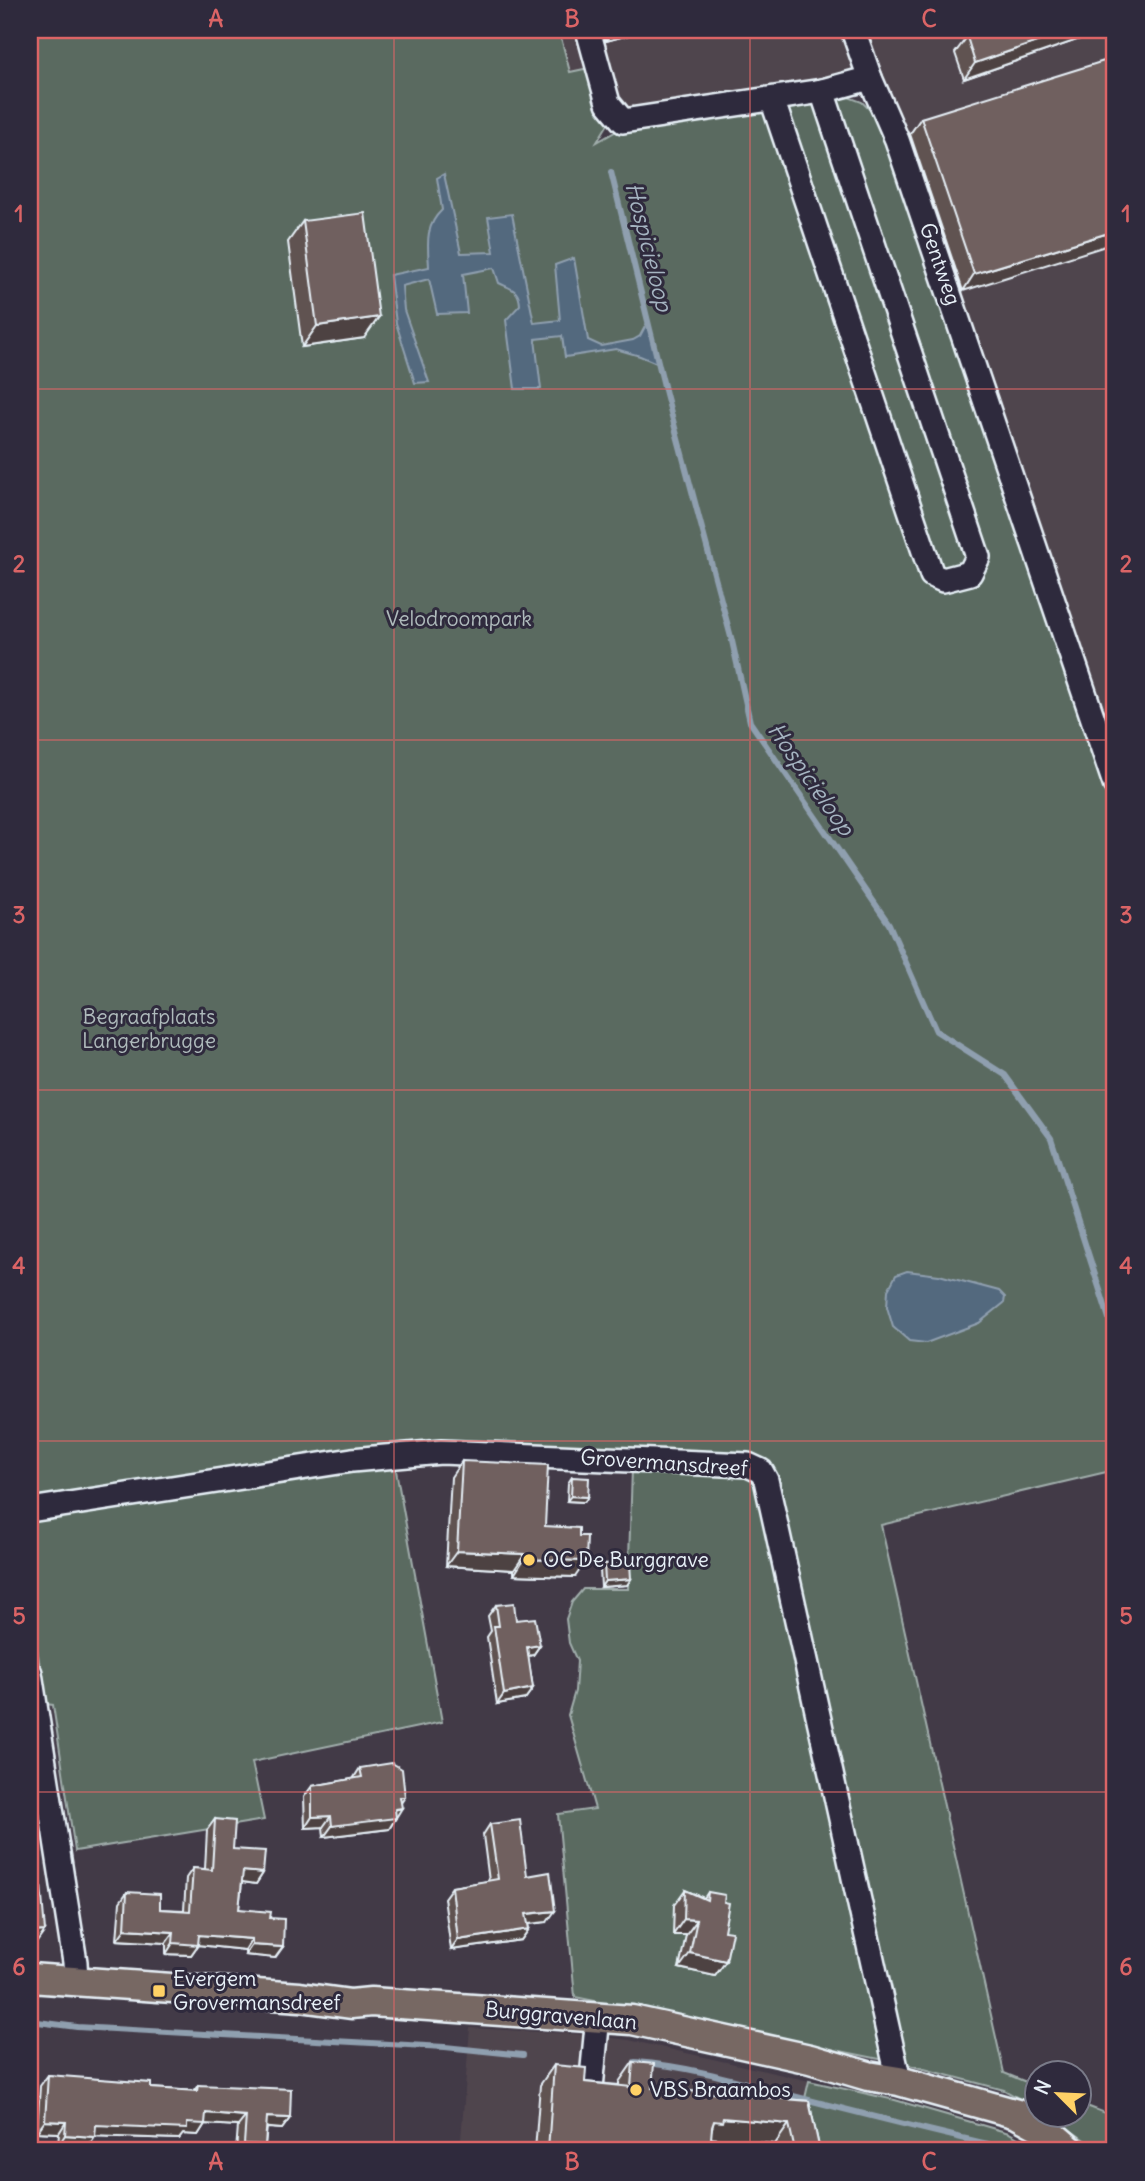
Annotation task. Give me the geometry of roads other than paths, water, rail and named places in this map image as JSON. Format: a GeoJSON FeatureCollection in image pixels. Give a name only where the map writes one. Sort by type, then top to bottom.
{"type":"FeatureCollection","features":[{"type":"Feature","properties":{"kind":"main road","name":"Burggravenlaan"},"geometry":{"type":"LineString","coordinates":[[30,1978],[300,1997],[351,2004],[372,2002],[632,2021],[810,2059],[1017,2114],[1048,2132],[1071,2151]]}},
{"type":"Feature","properties":{"kind":"street"},"geometry":{"type":"LineString","coordinates":[[588,30],[608,103],[623,121],[822,91],[870,78]]}},
{"type":"Feature","properties":{"kind":"street","name":"Gentweg"},"geometry":{"type":"LineString","coordinates":[[853,30],[870,78],[897,139],[1115,784]]}},
{"type":"Feature","properties":{"kind":"street"},"geometry":{"type":"LineString","coordinates":[[772,99],[933,575],[943,580],[970,573],[978,557],[822,91]]}},
{"type":"Feature","properties":{"kind":"street","name":"Grovermansdreef"},"geometry":{"type":"LineString","coordinates":[[30,1510],[352,1460],[441,1452],[748,1465],[761,1471],[766,1479],[900,2081]]}},
{"type":"Feature","properties":{"kind":"street"},"geometry":{"type":"LineString","coordinates":[[30,1673],[76,1981]]}},
{"type":"Feature","properties":{"kind":"street"},"geometry":{"type":"LineString","coordinates":[[591,2088],[598,2017]]}},
{"type":"Feature","properties":{"kind":"water"},"geometry":{"type":"Polygon","coordinates":[[[444,174],[461,253],[494,252],[488,217],[512,214],[534,323],[560,320],[555,265],[574,258],[588,340],[601,346],[633,340],[640,336],[648,321],[659,364],[616,349],[565,357],[562,336],[535,339],[541,389],[515,389],[506,320],[520,305],[514,290],[499,283],[494,268],[463,274],[467,313],[437,314],[429,279],[402,286],[404,310],[429,382],[415,383],[396,323],[390,275],[429,267],[430,230],[442,210],[437,178],[444,174]]]}},
{"type":"Feature","properties":{"kind":"water"},"geometry":{"type":"Polygon","coordinates":[[[907,1271],[939,1275],[999,1291],[1005,1297],[1004,1303],[979,1323],[926,1343],[909,1341],[893,1327],[887,1307],[888,1290],[896,1275],[907,1271]]]}},
{"type":"Feature","properties":{"kind":"waterway","name":"Hospicieloop"},"geometry":{"type":"LineString","coordinates":[[611,172],[666,394],[732,641],[750,722],[889,924],[936,1031],[1005,1075],[1051,1138],[1115,1337]]}},
{"type":"Feature","properties":{"kind":"waterway"},"geometry":{"type":"LineString","coordinates":[[30,2021],[77,2027],[445,2047],[523,2055]]}},
{"type":"Feature","properties":{"kind":"waterway"},"geometry":{"type":"LineString","coordinates":[[635,2062],[718,2076],[988,2144],[999,2151]]}},
{"type":"Feature","properties":{"kind":"railway"},"geometry":{"type":"LineString","coordinates":[[1109,30],[1115,49]]}},
{"type":"Feature","properties":{"kind":"place","name":"OC De Burggrave"},"geometry":{"type":"Point","coordinates":[529,1560]}},
{"type":"Feature","properties":{"kind":"place","name":"Evergem Grovermansdreef"},"geometry":{"type":"Point","coordinates":[159,1991]}},
{"type":"Feature","properties":{"kind":"place","name":"VBS Braambos"},"geometry":{"type":"Point","coordinates":[636,2090]}},
{"type":"Feature","properties":{"kind":"park label","name":"Velodroompark"},"geometry":{"type":"Point","coordinates":[459,619]}},
{"type":"Feature","properties":{"kind":"park label","name":"Begraafplaats Langerbrugge"},"geometry":{"type":"Point","coordinates":[149,1029]}}]}
